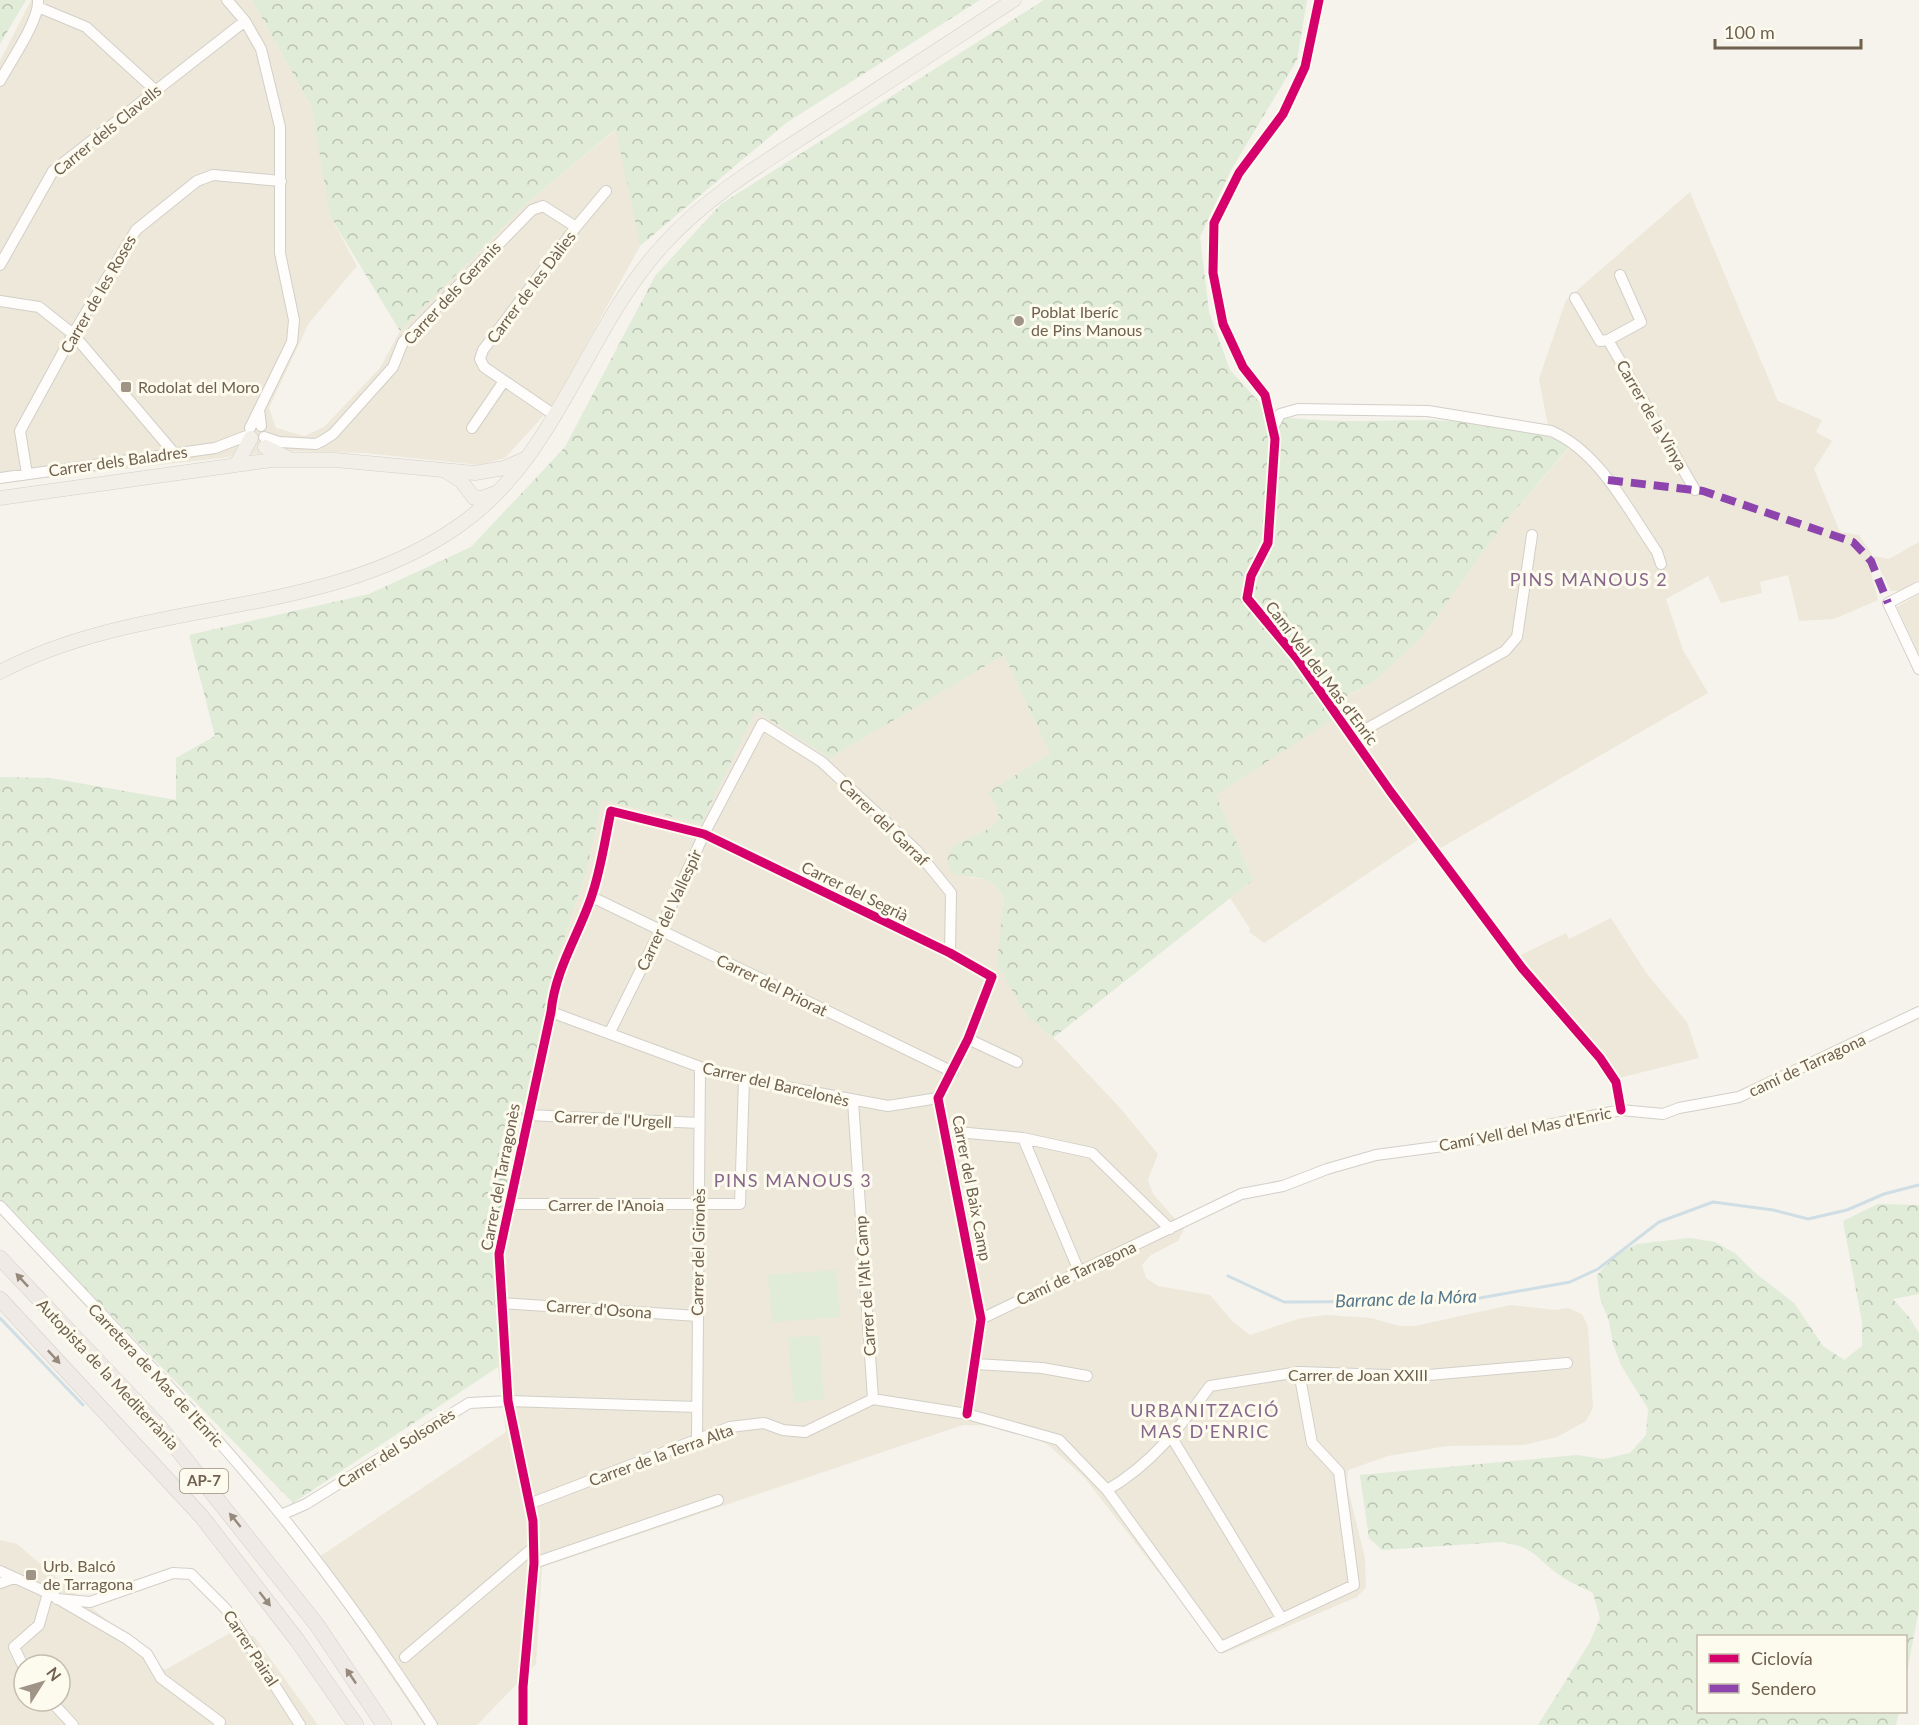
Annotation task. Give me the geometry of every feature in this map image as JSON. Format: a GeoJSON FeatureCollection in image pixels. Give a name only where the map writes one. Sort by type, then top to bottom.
{"type":"FeatureCollection","features":[{"type":"Feature","properties":{"kind":"highway","name":"Autopista de la Mediterrània"},"geometry":{"type":"LineString","coordinates":[[0,1258],[159,1426],[317,1625],[384,1725]]}},
{"type":"Feature","properties":{"kind":"highway","name":"Autopista de la Mediterrània"},"geometry":{"type":"LineString","coordinates":[[0,1299],[201,1517],[297,1640],[356,1725]]}},
{"type":"Feature","properties":{"kind":"main road"},"geometry":{"type":"LineString","coordinates":[[0,672],[57,645],[99,633],[343,582],[410,556],[458,527],[483,508],[529,457],[556,416],[626,292],[664,244],[697,212],[741,177],[1014,0]]}},
{"type":"Feature","properties":{"kind":"main road"},"geometry":{"type":"LineString","coordinates":[[256,436],[291,459]]}},
{"type":"Feature","properties":{"kind":"main road"},"geometry":{"type":"LineString","coordinates":[[256,436],[258,462]]}},
{"type":"Feature","properties":{"kind":"main road"},"geometry":{"type":"LineString","coordinates":[[236,465],[256,436]]}},
{"type":"Feature","properties":{"kind":"main road"},"geometry":{"type":"LineString","coordinates":[[0,498],[291,459],[335,460],[447,472],[478,472],[504,468],[529,457]]}},
{"type":"Feature","properties":{"kind":"main road"},"geometry":{"type":"LineString","coordinates":[[447,472],[461,481],[468,492],[478,499],[496,493]]}},
{"type":"Feature","properties":{"kind":"main road"},"geometry":{"type":"LineString","coordinates":[[458,527],[468,508],[466,482],[478,472]]}},
{"type":"Feature","properties":{"kind":"main road"},"geometry":{"type":"LineString","coordinates":[[478,472],[492,481],[496,493]]}},
{"type":"Feature","properties":{"kind":"street"},"geometry":{"type":"LineString","coordinates":[[227,0],[245,21],[261,49],[280,127],[280,253],[294,320],[292,342],[259,409],[256,436]]}},
{"type":"Feature","properties":{"kind":"street","name":"Camí Vell del Mas d'Enric"},"geometry":{"type":"LineString","coordinates":[[1170,1229],[1241,1194],[1283,1186],[1327,1169],[1376,1155],[1451,1145],[1621,1110],[1616,1082],[1600,1058],[1522,968],[1296,657],[1247,598],[1251,576],[1268,543],[1274,467],[1274,426],[1265,395],[1243,367],[1223,324],[1213,273],[1215,223],[1239,173],[1283,114],[1305,67],[1319,0]]}},
{"type":"Feature","properties":{"kind":"street"},"geometry":{"type":"LineString","coordinates":[[0,81],[38,3],[86,27],[155,90]]}},
{"type":"Feature","properties":{"kind":"street","name":"Carrer dels Clavells"},"geometry":{"type":"LineString","coordinates":[[0,265],[53,171],[245,21]]}},
{"type":"Feature","properties":{"kind":"street","name":"Carrer de les Roses"},"geometry":{"type":"LineString","coordinates":[[27,474],[20,431],[73,334],[136,230],[198,181],[213,175],[281,181]]}},
{"type":"Feature","properties":{"kind":"street","name":"Carrer de les Dàlies"},"geometry":{"type":"LineString","coordinates":[[556,416],[484,367],[480,359],[483,350],[606,191]]}},
{"type":"Feature","properties":{"kind":"street","name":"Carrer dels Geranis"},"geometry":{"type":"LineString","coordinates":[[256,436],[271,441],[316,444],[333,434],[393,367],[403,342],[531,210],[543,206],[576,227]]}},
{"type":"Feature","properties":{"kind":"street","name":"Carrer de la Vinya"},"geometry":{"type":"LineString","coordinates":[[1575,298],[1595,335],[1600,341],[1608,340],[1641,322],[1620,275]]}},
{"type":"Feature","properties":{"kind":"street"},"geometry":{"type":"LineString","coordinates":[[0,301],[39,307],[73,334],[174,453]]}},
{"type":"Feature","properties":{"kind":"street","name":"Carrer de la Vinya"},"geometry":{"type":"LineString","coordinates":[[1608,340],[1695,490]]}},
{"type":"Feature","properties":{"kind":"street"},"geometry":{"type":"LineString","coordinates":[[472,428],[504,381]]}},
{"type":"Feature","properties":{"kind":"street"},"geometry":{"type":"LineString","coordinates":[[1274,426],[1280,414],[1298,409],[1428,411],[1551,431],[1569,438],[1608,480],[1657,552],[1661,564]]}},
{"type":"Feature","properties":{"kind":"street","name":"Carrer dels Baladres"},"geometry":{"type":"LineString","coordinates":[[0,478],[215,448],[234,441],[242,432],[256,436]]}},
{"type":"Feature","properties":{"kind":"street"},"geometry":{"type":"LineString","coordinates":[[1352,737],[1505,651],[1517,637],[1532,535]]}},
{"type":"Feature","properties":{"kind":"street"},"geometry":{"type":"LineString","coordinates":[[1919,587],[1888,603],[1919,669]]}},
{"type":"Feature","properties":{"kind":"street","name":"Carrer del Vallespir"},"geometry":{"type":"LineString","coordinates":[[610,1032],[660,931],[704,834],[762,724]]}},
{"type":"Feature","properties":{"kind":"street","name":"Carrer del Garraf"},"geometry":{"type":"LineString","coordinates":[[762,724],[822,762],[917,851],[951,893],[950,953]]}},
{"type":"Feature","properties":{"kind":"street","name":"Carrer del Tarragonès"},"geometry":{"type":"LineString","coordinates":[[523,1725],[523,1687],[534,1547],[533,1521],[508,1401],[500,1303],[498,1254],[508,1204],[551,1012],[553,993],[567,951],[592,897],[611,811],[704,834]]}},
{"type":"Feature","properties":{"kind":"street","name":"Carrer del Segrià"},"geometry":{"type":"LineString","coordinates":[[704,834],[950,953],[992,977]]}},
{"type":"Feature","properties":{"kind":"street","name":"Carrer del Priorat"},"geometry":{"type":"LineString","coordinates":[[592,897],[952,1072]]}},
{"type":"Feature","properties":{"kind":"street","name":"Carrer del Baix Camp"},"geometry":{"type":"LineString","coordinates":[[967,1414],[981,1318],[939,1098],[968,1039],[992,977]]}},
{"type":"Feature","properties":{"kind":"street","name":"Carrer del Barcelonès"},"geometry":{"type":"LineString","coordinates":[[551,1012],[700,1067],[744,1078],[888,1106],[939,1098]]}},
{"type":"Feature","properties":{"kind":"street","name":"camí de Tarragona"},"geometry":{"type":"LineString","coordinates":[[1621,1110],[1663,1114],[1679,1108],[1739,1098],[1919,1012]]}},
{"type":"Feature","properties":{"kind":"street"},"geometry":{"type":"LineString","coordinates":[[968,1039],[1017,1062]]}},
{"type":"Feature","properties":{"kind":"street","name":"Carrer del Gironès"},"geometry":{"type":"LineString","coordinates":[[697,1438],[700,1067]]}},
{"type":"Feature","properties":{"kind":"street","name":"Carrer de l'Anoia"},"geometry":{"type":"LineString","coordinates":[[508,1204],[740,1204],[744,1078]]}},
{"type":"Feature","properties":{"kind":"street","name":"Carrer de l'Alt Camp"},"geometry":{"type":"LineString","coordinates":[[853,1101],[873,1400]]}},
{"type":"Feature","properties":{"kind":"street","name":"Carrer de l'Urgell"},"geometry":{"type":"LineString","coordinates":[[528,1115],[699,1123]]}},
{"type":"Feature","properties":{"kind":"street"},"geometry":{"type":"LineString","coordinates":[[946,1131],[1023,1138],[1092,1153],[1170,1229]]}},
{"type":"Feature","properties":{"kind":"street"},"geometry":{"type":"LineString","coordinates":[[1023,1138],[1079,1271]]}},
{"type":"Feature","properties":{"kind":"street","name":"Carretera de Mas de l'Enric"},"geometry":{"type":"LineString","coordinates":[[0,1206],[188,1407],[280,1515],[374,1638],[432,1725]]}},
{"type":"Feature","properties":{"kind":"street","name":"Camí de Tarragona"},"geometry":{"type":"LineString","coordinates":[[981,1318],[1170,1229]]}},
{"type":"Feature","properties":{"kind":"street","name":"Carrer d'Osona"},"geometry":{"type":"LineString","coordinates":[[500,1303],[698,1316]]}},
{"type":"Feature","properties":{"kind":"street","name":"Carrer de Joan XXIII"},"geometry":{"type":"LineString","coordinates":[[1107,1490],[1122,1481],[1172,1438],[1210,1386],[1299,1372],[1417,1376],[1567,1363]]}},
{"type":"Feature","properties":{"kind":"street"},"geometry":{"type":"LineString","coordinates":[[975,1364],[1042,1368],[1087,1376]]}},
{"type":"Feature","properties":{"kind":"street"},"geometry":{"type":"LineString","coordinates":[[873,1400],[967,1414],[1059,1440],[1107,1490],[1221,1647],[1354,1585],[1340,1472],[1312,1443],[1299,1372]]}},
{"type":"Feature","properties":{"kind":"street","name":"Carrer de la Terra Alta"},"geometry":{"type":"LineString","coordinates":[[529,1504],[730,1427],[764,1423],[783,1430],[805,1432],[873,1400]]}},
{"type":"Feature","properties":{"kind":"street","name":"Carrer del Solsonès"},"geometry":{"type":"LineString","coordinates":[[280,1515],[306,1504],[469,1403],[508,1401],[697,1407]]}},
{"type":"Feature","properties":{"kind":"street"},"geometry":{"type":"LineString","coordinates":[[1172,1438],[1282,1619]]}},
{"type":"Feature","properties":{"kind":"street"},"geometry":{"type":"LineString","coordinates":[[534,1563],[718,1500]]}},
{"type":"Feature","properties":{"kind":"street"},"geometry":{"type":"LineString","coordinates":[[405,1657],[534,1547]]}},
{"type":"Feature","properties":{"kind":"street"},"geometry":{"type":"LineString","coordinates":[[0,1570],[52,1596],[127,1639],[147,1654],[161,1678],[220,1722],[219,1725]]}},
{"type":"Feature","properties":{"kind":"street","name":"Carrer Pairal"},"geometry":{"type":"LineString","coordinates":[[52,1596],[90,1602],[172,1573],[191,1574],[226,1609],[300,1725]]}},
{"type":"Feature","properties":{"kind":"street"},"geometry":{"type":"LineString","coordinates":[[0,1583],[14,1578]]}},
{"type":"Feature","properties":{"kind":"street"},"geometry":{"type":"LineString","coordinates":[[17,1653],[14,1647],[39,1625],[52,1596]]}},
{"type":"Feature","properties":{"kind":"street"},"geometry":{"type":"LineString","coordinates":[[62,1713],[73,1725]]}},
{"type":"Feature","properties":{"kind":"shaded area"},"geometry":{"type":"Polygon","coordinates":[[[31,0],[252,0],[312,108],[330,216],[357,266],[309,323],[269,408],[276,428],[304,436],[324,427],[380,368],[400,331],[529,201],[617,129],[640,246],[553,405],[505,458],[480,465],[365,453],[283,451],[0,483],[0,61],[31,0]]]}},
{"type":"Feature","properties":{"kind":"shaded area"},"geometry":{"type":"Polygon","coordinates":[[[1690,192],[1778,401],[1822,420],[1816,432],[1832,441],[1814,469],[1840,532],[1859,535],[1872,554],[1867,557],[1878,600],[1834,619],[1799,621],[1788,575],[1760,582],[1762,593],[1721,603],[1708,576],[1666,599],[1683,650],[1708,693],[1439,849],[1428,833],[1264,943],[1249,932],[1250,929],[1230,898],[1253,880],[1216,795],[1332,719],[1325,709],[1376,680],[1422,637],[1504,523],[1570,447],[1548,426],[1539,379],[1566,300],[1690,192]]]}},
{"type":"Feature","properties":{"kind":"shaded area"},"geometry":{"type":"Polygon","coordinates":[[[1919,542],[1919,580],[1899,591],[1891,591],[1873,556],[1889,559],[1919,542]]]}},
{"type":"Feature","properties":{"kind":"shaded area"},"geometry":{"type":"Polygon","coordinates":[[[1919,594],[1919,655],[1897,607],[1919,594]]]}},
{"type":"Feature","properties":{"kind":"shaded area"},"geometry":{"type":"Polygon","coordinates":[[[1004,655],[1050,754],[988,792],[996,805],[999,819],[990,828],[953,846],[971,878],[985,879],[997,887],[1004,901],[998,963],[1026,1015],[1059,1043],[1121,1109],[1158,1154],[1148,1180],[1153,1194],[1184,1229],[1178,1241],[1151,1255],[1142,1265],[1146,1278],[1158,1286],[1210,1295],[1232,1321],[1250,1335],[1301,1318],[1327,1315],[1371,1318],[1400,1326],[1415,1326],[1511,1305],[1555,1310],[1568,1308],[1582,1314],[1588,1326],[1593,1408],[1586,1421],[1557,1437],[1524,1445],[1447,1446],[1388,1456],[1348,1470],[1347,1485],[1365,1558],[1366,1587],[1357,1597],[1222,1654],[1084,1477],[1047,1444],[1009,1426],[963,1425],[542,1567],[536,1664],[477,1725],[424,1725],[313,1561],[506,1432],[498,1367],[494,1238],[556,963],[587,869],[602,800],[701,824],[756,711],[830,758],[1004,655]]]}},
{"type":"Feature","properties":{"kind":"shaded area"},"geometry":{"type":"Polygon","coordinates":[[[1611,918],[1647,974],[1687,1022],[1699,1058],[1619,1078],[1612,1065],[1560,1007],[1521,955],[1566,933],[1569,939],[1611,918]]]}},
{"type":"Feature","properties":{"kind":"shaded area"},"geometry":{"type":"Polygon","coordinates":[[[0,1540],[17,1544],[165,1670],[230,1633],[254,1636],[318,1725],[0,1725],[0,1540]]]}},
{"type":"Feature","properties":{"kind":"green space"},"geometry":{"type":"Polygon","coordinates":[[[0,0],[26,0],[0,44],[0,0]]]}},
{"type":"Feature","properties":{"kind":"green space"},"geometry":{"type":"Polygon","coordinates":[[[252,0],[980,0],[786,123],[640,246],[616,129],[529,201],[400,331],[330,216],[312,108],[252,0]]]}},
{"type":"Feature","properties":{"kind":"green space"},"geometry":{"type":"Polygon","coordinates":[[[1044,0],[1307,0],[1297,60],[1231,170],[1200,237],[1209,312],[1230,370],[1273,417],[1334,421],[1459,421],[1518,428],[1545,435],[1570,446],[1504,523],[1422,637],[1376,680],[1325,708],[1333,719],[1216,795],[1253,880],[1053,1038],[1026,1015],[997,963],[1004,900],[997,887],[985,879],[953,874],[947,860],[953,846],[990,828],[999,819],[996,805],[988,792],[1050,754],[1004,655],[830,758],[756,711],[701,824],[602,800],[587,869],[556,963],[494,1238],[498,1367],[293,1503],[0,1200],[0,777],[50,778],[176,800],[176,758],[215,736],[189,635],[369,594],[471,547],[565,447],[655,276],[721,204],[1044,0]]]}},
{"type":"Feature","properties":{"kind":"green space"},"geometry":{"type":"Polygon","coordinates":[[[1878,1204],[1919,1205],[1919,1294],[1893,1299],[1919,1333],[1919,1609],[1907,1672],[1907,1635],[1697,1635],[1697,1713],[1899,1713],[1896,1725],[1538,1725],[1590,1642],[1600,1618],[1593,1593],[1564,1578],[1529,1551],[1512,1544],[1500,1542],[1382,1550],[1369,1538],[1360,1475],[1577,1455],[1604,1459],[1630,1453],[1646,1435],[1648,1409],[1621,1365],[1613,1344],[1609,1321],[1600,1298],[1597,1275],[1615,1256],[1637,1244],[1690,1238],[1715,1242],[1736,1254],[1754,1272],[1794,1303],[1823,1346],[1844,1360],[1862,1346],[1862,1322],[1843,1221],[1878,1204]]]}},
{"type":"Feature","properties":{"kind":"green space"},"geometry":{"type":"Polygon","coordinates":[[[836,1270],[840,1317],[772,1322],[768,1275],[836,1270]]]}},
{"type":"Feature","properties":{"kind":"green space"},"geometry":{"type":"Polygon","coordinates":[[[819,1335],[824,1399],[794,1402],[788,1338],[819,1335]]]}},
{"type":"Feature","properties":{"kind":"waterway","name":"Barranc de la Móra"},"geometry":{"type":"LineString","coordinates":[[1228,1276],[1284,1302],[1463,1301],[1570,1282],[1598,1269],[1659,1222],[1713,1202],[1773,1210],[1808,1219],[1847,1210],[1884,1194],[1919,1185]]}},
{"type":"Feature","properties":{"kind":"waterway"},"geometry":{"type":"LineString","coordinates":[[0,1318],[83,1405]]}},
{"type":"Feature","properties":{"kind":"marked path"},"geometry":{"type":"LineString","coordinates":[[1608,480],[1703,491],[1853,542],[1871,561],[1888,603]]}},
{"type":"Feature","properties":{"kind":"cycle path"},"geometry":{"type":"LineString","coordinates":[[1319,0],[1305,67],[1283,114],[1239,173],[1214,223],[1213,273],[1223,324],[1243,367],[1265,395],[1275,439],[1268,543],[1251,576],[1247,598],[1296,657],[1390,791],[1522,968],[1600,1058],[1616,1082],[1621,1110]]}},
{"type":"Feature","properties":{"kind":"cycle path"},"geometry":{"type":"LineString","coordinates":[[523,1725],[523,1687],[534,1563],[533,1521],[508,1401],[499,1254],[553,997],[562,967],[586,912],[594,887],[611,811],[704,834],[950,953],[992,977],[968,1039],[938,1098],[981,1319],[967,1414]]}},
{"type":"Feature","properties":{"kind":"place","name":"Poblat Iberíc de Pins Manous"},"geometry":{"type":"Point","coordinates":[1019,321]}},
{"type":"Feature","properties":{"kind":"place","name":"Rodolat del Moro"},"geometry":{"type":"Point","coordinates":[126,387]}},
{"type":"Feature","properties":{"kind":"place","name":"Urb. Balcó de Tarragona"},"geometry":{"type":"Point","coordinates":[31,1575]}},
{"type":"Feature","properties":{"kind":"district","name":"PINS MANOUS 2"},"geometry":{"type":"Point","coordinates":[1589,580]}},
{"type":"Feature","properties":{"kind":"district","name":"PINS MANOUS 3"},"geometry":{"type":"Point","coordinates":[793,1181]}},
{"type":"Feature","properties":{"kind":"district","name":"URBANITZACIÓ MAS D'ENRIC"},"geometry":{"type":"Point","coordinates":[1205,1421]}}]}
